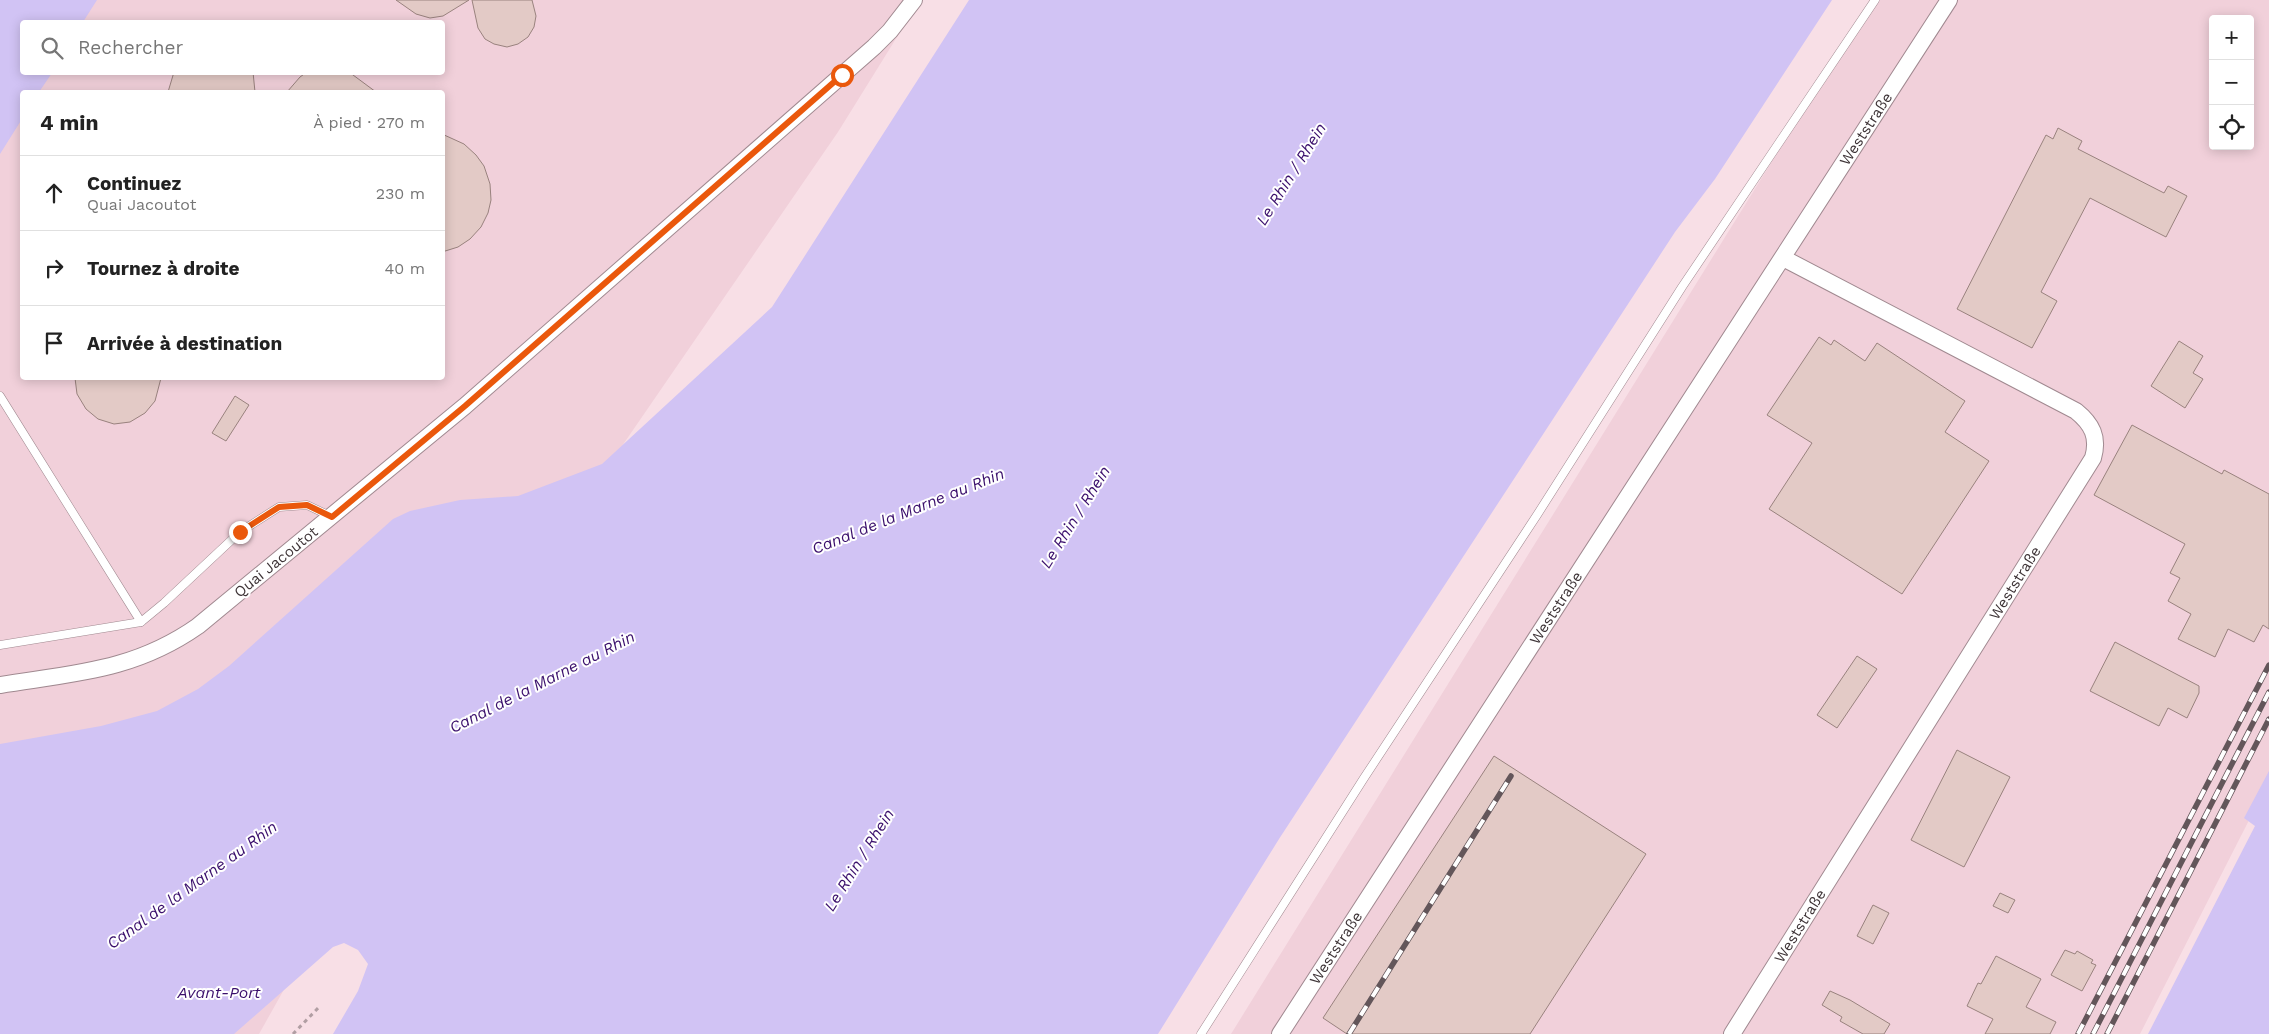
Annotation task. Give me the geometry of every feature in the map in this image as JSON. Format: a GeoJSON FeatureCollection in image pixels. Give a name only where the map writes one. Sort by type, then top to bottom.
{"type":"FeatureCollection","features":[{"type":"Feature","properties":{"kind":"street","name":"Quai Jacoutot"},"geometry":{"type":"LineString","coordinates":[[0,685],[96,670],[140,658],[161,649],[198,626],[465,406],[868,52],[890,31],[914,0]]}},
{"type":"Feature","properties":{"kind":"street","name":"Weststraße"},"geometry":{"type":"LineString","coordinates":[[1280,1034],[1949,0]]}},
{"type":"Feature","properties":{"kind":"street","name":"Weststraße"},"geometry":{"type":"LineString","coordinates":[[1732,1034],[2093,458],[2097,442],[2088,421],[2076,411],[1907,316],[1783,258]]}},
{"type":"Feature","properties":{"kind":"lane"},"geometry":{"type":"LineString","coordinates":[[1201,1034],[1364,778],[1542,507],[1682,287],[1875,0]]}},
{"type":"Feature","properties":{"kind":"lane"},"geometry":{"type":"LineString","coordinates":[[0,396],[141,622]]}},
{"type":"Feature","properties":{"kind":"lane"},"geometry":{"type":"LineString","coordinates":[[0,645],[141,622],[240,532],[279,507],[307,505],[332,517]]}},
{"type":"Feature","properties":{"kind":"path"},"geometry":{"type":"LineString","coordinates":[[293,1034],[320,1006]]}},
{"type":"Feature","properties":{"kind":"shaded area"},"geometry":{"type":"Polygon","coordinates":[[[0,0],[920,0],[838,132],[622,446],[409,767],[259,1034],[0,1034],[0,0]]]}},
{"type":"Feature","properties":{"kind":"shaded area"},"geometry":{"type":"Polygon","coordinates":[[[1872,0],[2269,0],[2269,781],[2140,1034],[1231,1034],[1872,0]]]}},
{"type":"Feature","properties":{"kind":"water"},"geometry":{"type":"Polygon","coordinates":[[[0,0],[97,0],[84,20],[20,20],[20,75],[51,75],[40,90],[20,90],[20,122],[0,154],[0,0]]]}},
{"type":"Feature","properties":{"kind":"water"},"geometry":{"type":"Polygon","coordinates":[[[969,0],[1832,0],[1715,179],[1675,232],[1279,839],[1158,1034],[333,1034],[358,991],[368,964],[358,950],[344,943],[333,947],[234,1034],[0,1034],[0,744],[101,726],[157,711],[198,689],[229,666],[393,519],[410,511],[460,500],[518,496],[602,464],[772,307],[969,0]]]}},
{"type":"Feature","properties":{"kind":"water"},"geometry":{"type":"Polygon","coordinates":[[[2269,771],[2269,1034],[2148,1034],[2255,826],[2244,818],[2269,771]]]}},
{"type":"Feature","properties":{"kind":"building"},"geometry":{"type":"Polygon","coordinates":[[[396,0],[469,0],[443,16],[430,18],[416,14],[396,0]]]}},
{"type":"Feature","properties":{"kind":"building"},"geometry":{"type":"Polygon","coordinates":[[[472,0],[532,0],[536,16],[534,27],[528,37],[518,44],[507,47],[494,44],[485,39],[478,28],[472,0]]]}},
{"type":"Feature","properties":{"kind":"building"},"geometry":{"type":"Polygon","coordinates":[[[173,75],[253,75],[255,90],[169,90],[173,75]]]}},
{"type":"Feature","properties":{"kind":"building"},"geometry":{"type":"Polygon","coordinates":[[[303,75],[353,75],[373,90],[289,90],[303,75]]]}},
{"type":"Feature","properties":{"kind":"building"},"geometry":{"type":"Polygon","coordinates":[[[2058,128],[2082,141],[2078,149],[2164,193],[2168,186],[2187,196],[2166,237],[2090,198],[2041,292],[2057,301],[2032,348],[1957,309],[2046,135],[2053,139],[2058,128]]]}},
{"type":"Feature","properties":{"kind":"building"},"geometry":{"type":"Polygon","coordinates":[[[445,135],[464,144],[476,155],[484,166],[490,184],[491,200],[488,213],[481,227],[470,239],[458,247],[445,251],[445,135]]]}},
{"type":"Feature","properties":{"kind":"building"},"geometry":{"type":"Polygon","coordinates":[[[1819,337],[1831,345],[1834,340],[1865,361],[1877,343],[1965,401],[1945,432],[1989,461],[1902,594],[1769,509],[1812,443],[1767,415],[1819,337]]]}},
{"type":"Feature","properties":{"kind":"building"},"geometry":{"type":"Polygon","coordinates":[[[2179,341],[2203,356],[2193,373],[2203,379],[2185,408],[2151,386],[2179,341]]]}},
{"type":"Feature","properties":{"kind":"building"},"geometry":{"type":"Polygon","coordinates":[[[75,380],[160,380],[155,401],[145,413],[130,422],[114,424],[98,419],[86,409],[77,394],[75,380]]]}},
{"type":"Feature","properties":{"kind":"building"},"geometry":{"type":"Polygon","coordinates":[[[235,396],[249,405],[226,441],[212,433],[235,396]]]}},
{"type":"Feature","properties":{"kind":"building"},"geometry":{"type":"Polygon","coordinates":[[[2132,425],[2222,474],[2224,470],[2269,494],[2269,629],[2263,625],[2254,642],[2228,629],[2215,657],[2178,639],[2191,614],[2168,601],[2180,578],[2170,573],[2185,544],[2094,495],[2132,425]]]}},
{"type":"Feature","properties":{"kind":"building"},"geometry":{"type":"Polygon","coordinates":[[[2115,642],[2199,686],[2199,693],[2187,718],[2168,708],[2159,726],[2090,691],[2115,642]]]}},
{"type":"Feature","properties":{"kind":"building"},"geometry":{"type":"Polygon","coordinates":[[[1857,656],[1877,669],[1837,728],[1817,715],[1857,656]]]}},
{"type":"Feature","properties":{"kind":"building"},"geometry":{"type":"Polygon","coordinates":[[[1957,750],[2010,777],[1964,867],[1911,840],[1957,750]]]}},
{"type":"Feature","properties":{"kind":"building"},"geometry":{"type":"Polygon","coordinates":[[[1494,756],[1646,854],[1530,1034],[1347,1034],[1323,1018],[1494,756]]]}},
{"type":"Feature","properties":{"kind":"building"},"geometry":{"type":"Polygon","coordinates":[[[2000,893],[2015,900],[2008,913],[1993,906],[2000,893]]]}},
{"type":"Feature","properties":{"kind":"building"},"geometry":{"type":"Polygon","coordinates":[[[1873,905],[1889,913],[1873,944],[1857,936],[1873,905]]]}},
{"type":"Feature","properties":{"kind":"building"},"geometry":{"type":"Polygon","coordinates":[[[2065,950],[2075,954],[2077,951],[2093,960],[2091,963],[2096,965],[2082,991],[2051,975],[2065,950]]]}},
{"type":"Feature","properties":{"kind":"building"},"geometry":{"type":"Polygon","coordinates":[[[1996,956],[2041,979],[2026,1007],[2056,1022],[2050,1034],[1985,1034],[1993,1019],[1967,1006],[1978,983],[1981,984],[1996,956]]]}},
{"type":"Feature","properties":{"kind":"building"},"geometry":{"type":"Polygon","coordinates":[[[1830,991],[1850,1000],[1890,1024],[1884,1034],[1863,1034],[1840,1021],[1842,1017],[1822,1005],[1830,991]]]}},
{"type":"Feature","properties":{"kind":"railway"},"geometry":{"type":"LineString","coordinates":[[2078,1034],[2269,665]]}},
{"type":"Feature","properties":{"kind":"railway"},"geometry":{"type":"LineString","coordinates":[[2093,1034],[2269,692]]}},
{"type":"Feature","properties":{"kind":"railway"},"geometry":{"type":"LineString","coordinates":[[2107,1034],[2269,719]]}},
{"type":"Feature","properties":{"kind":"railway"},"geometry":{"type":"LineString","coordinates":[[1349,1034],[1511,776]]}},
{"type":"Feature","properties":{"kind":"route"},"geometry":{"type":"LineString","coordinates":[[240,532],[279,507],[307,505],[332,517],[465,406],[842,75]]}},
{"type":"Feature","properties":{"kind":"water label","name":"Le Rhin / Rhein"},"geometry":{"type":"Point","coordinates":[1291,174]}},
{"type":"Feature","properties":{"kind":"water label","name":"Canal de la Marne au Rhin"},"geometry":{"type":"Point","coordinates":[908,511]}},
{"type":"Feature","properties":{"kind":"water label","name":"Le Rhin / Rhein"},"geometry":{"type":"Point","coordinates":[1075,517]}},
{"type":"Feature","properties":{"kind":"water label","name":"Canal de la Marne au Rhin"},"geometry":{"type":"Point","coordinates":[542,682]}},
{"type":"Feature","properties":{"kind":"water label","name":"Le Rhin / Rhein"},"geometry":{"type":"Point","coordinates":[859,860]}},
{"type":"Feature","properties":{"kind":"water label","name":"Canal de la Marne au Rhin"},"geometry":{"type":"Point","coordinates":[192,885]}},
{"type":"Feature","properties":{"kind":"water label","name":"Avant-Port"},"geometry":{"type":"Point","coordinates":[219,992]}}]}
